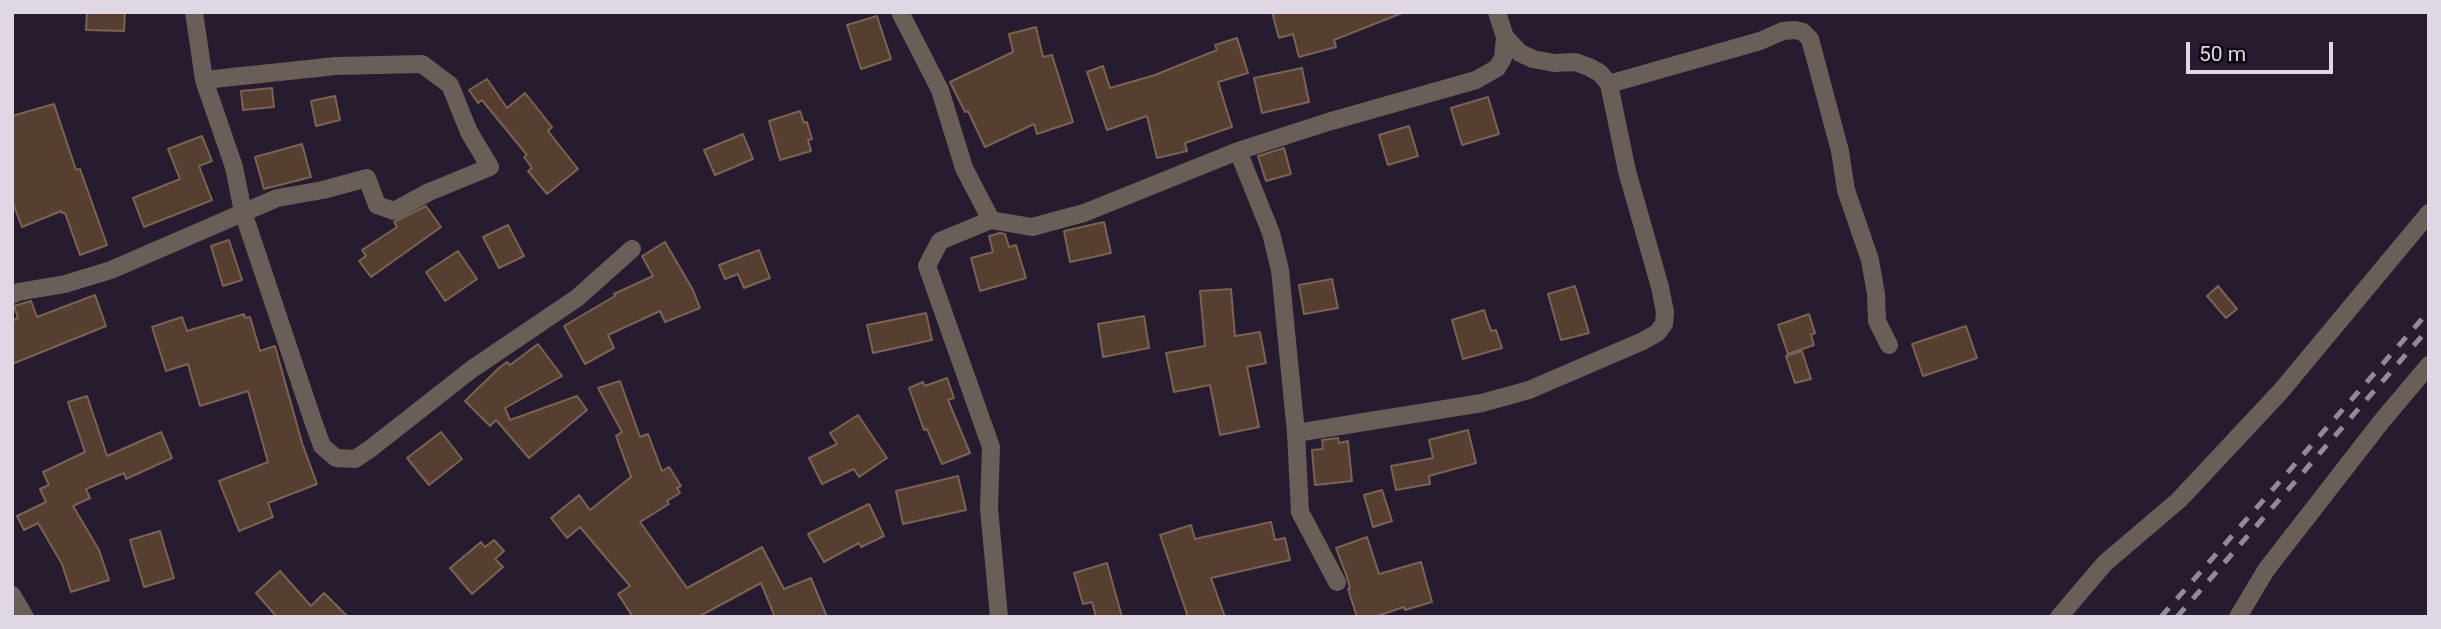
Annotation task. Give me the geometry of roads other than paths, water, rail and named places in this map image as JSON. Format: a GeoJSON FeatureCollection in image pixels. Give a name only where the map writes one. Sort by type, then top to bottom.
{"type":"FeatureCollection","features":[{"type":"Feature","properties":{"kind":"street"},"geometry":{"type":"LineString","coordinates":[[194,12],[204,80],[234,167],[243,212],[322,446],[336,458],[355,459],[370,449],[472,369],[577,298],[632,249]]}},
{"type":"Feature","properties":{"kind":"street"},"geometry":{"type":"LineString","coordinates":[[900,12],[940,90],[964,168],[992,220]]}},
{"type":"Feature","properties":{"kind":"street"},"geometry":{"type":"LineString","coordinates":[[999,617],[989,508],[991,447],[927,266],[940,241],[992,220],[1032,227],[1084,213],[1238,151],[1476,80],[1497,68],[1503,58],[1505,37],[1497,12]]}},
{"type":"Feature","properties":{"kind":"street"},"geometry":{"type":"LineString","coordinates":[[1609,84],[1760,41],[1783,31],[1803,32],[1810,39],[1839,151],[1846,190],[1870,260],[1877,294],[1877,321],[1889,345]]}},
{"type":"Feature","properties":{"kind":"street"},"geometry":{"type":"LineString","coordinates":[[1296,433],[1482,402],[1529,390],[1657,334],[1664,324],[1665,312],[1627,172],[1609,84],[1600,72],[1575,62],[1533,60],[1520,53],[1505,37]]}},
{"type":"Feature","properties":{"kind":"street"},"geometry":{"type":"LineString","coordinates":[[12,295],[65,285],[111,270],[277,198],[323,190],[367,178],[377,205],[394,211],[429,192],[491,167],[469,132],[450,85],[422,65],[336,66],[204,80]]}},
{"type":"Feature","properties":{"kind":"street"},"geometry":{"type":"LineString","coordinates":[[1238,151],[1271,233],[1280,270],[1296,433],[1300,512],[1337,582]]}},
{"type":"Feature","properties":{"kind":"street"},"geometry":{"type":"LineString","coordinates":[[2059,617],[2105,563],[2179,500],[2281,391],[2429,213]]}},
{"type":"Feature","properties":{"kind":"street"},"geometry":{"type":"LineString","coordinates":[[2238,617],[2266,570],[2429,365]]}},
{"type":"Feature","properties":{"kind":"street"},"geometry":{"type":"LineString","coordinates":[[12,595],[25,617]]}},
{"type":"Feature","properties":{"kind":"railway"},"geometry":{"type":"LineString","coordinates":[[2161,617],[2429,311]]}},
{"type":"Feature","properties":{"kind":"railway"},"geometry":{"type":"LineString","coordinates":[[2177,617],[2429,328]]}}]}
